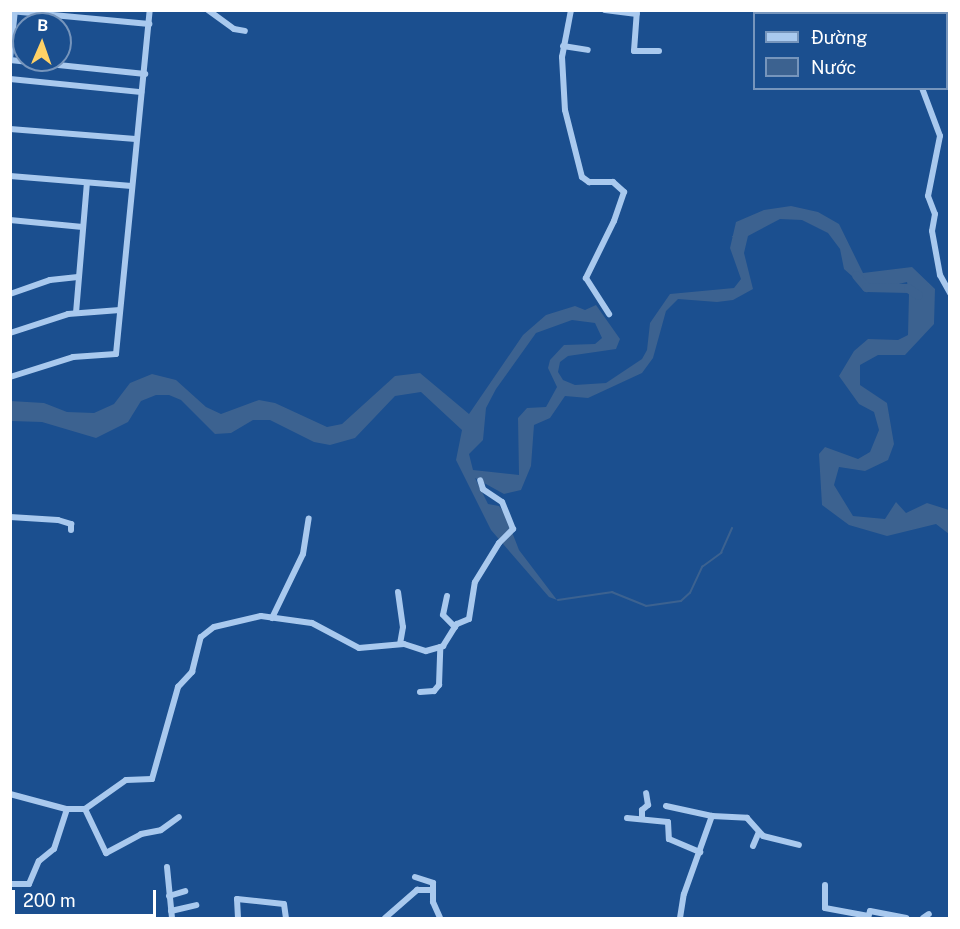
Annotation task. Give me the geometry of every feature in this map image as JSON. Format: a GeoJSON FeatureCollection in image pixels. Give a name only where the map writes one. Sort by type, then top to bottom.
{"type":"FeatureCollection","features":[{"type":"Feature","properties":{"kind":"street"},"geometry":{"type":"LineString","coordinates":[[10,377],[73,357],[116,354],[150,10]]}},
{"type":"Feature","properties":{"kind":"street"},"geometry":{"type":"LineString","coordinates":[[208,10],[234,29],[245,31]]}},
{"type":"Feature","properties":{"kind":"street"},"geometry":{"type":"LineString","coordinates":[[571,10],[563,46],[565,110],[582,177],[590,182],[613,182],[624,192],[614,221],[586,278],[609,314]]}},
{"type":"Feature","properties":{"kind":"street"},"geometry":{"type":"LineString","coordinates":[[606,10],[637,12],[634,51],[659,51]]}},
{"type":"Feature","properties":{"kind":"street"},"geometry":{"type":"LineString","coordinates":[[145,74],[10,59],[13,11],[149,24]]}},
{"type":"Feature","properties":{"kind":"street"},"geometry":{"type":"LineString","coordinates":[[563,46],[588,50]]}},
{"type":"Feature","properties":{"kind":"street"},"geometry":{"type":"LineString","coordinates":[[10,79],[141,92]]}},
{"type":"Feature","properties":{"kind":"street"},"geometry":{"type":"LineString","coordinates":[[923,90],[940,135],[928,196],[934,214],[933,236],[940,275],[950,293]]}},
{"type":"Feature","properties":{"kind":"street"},"geometry":{"type":"LineString","coordinates":[[10,129],[136,139]]}},
{"type":"Feature","properties":{"kind":"street"},"geometry":{"type":"LineString","coordinates":[[10,176],[132,186]]}},
{"type":"Feature","properties":{"kind":"street"},"geometry":{"type":"LineString","coordinates":[[76,313],[87,183]]}},
{"type":"Feature","properties":{"kind":"street"},"geometry":{"type":"LineString","coordinates":[[10,220],[83,226]]}},
{"type":"Feature","properties":{"kind":"street"},"geometry":{"type":"LineString","coordinates":[[10,294],[50,280],[78,277]]}},
{"type":"Feature","properties":{"kind":"street"},"geometry":{"type":"LineString","coordinates":[[10,333],[76,313],[120,310]]}},
{"type":"Feature","properties":{"kind":"street"},"geometry":{"type":"LineString","coordinates":[[420,692],[434,691],[439,685],[440,647],[455,627],[469,619],[473,586],[499,543],[512,531],[502,502],[483,489],[480,480]]}},
{"type":"Feature","properties":{"kind":"street"},"geometry":{"type":"LineString","coordinates":[[10,517],[58,520],[71,524],[71,530]]}},
{"type":"Feature","properties":{"kind":"street"},"geometry":{"type":"LineString","coordinates":[[272,618],[303,554],[309,518]]}},
{"type":"Feature","properties":{"kind":"street"},"geometry":{"type":"LineString","coordinates":[[399,592],[403,627],[400,644]]}},
{"type":"Feature","properties":{"kind":"street"},"geometry":{"type":"LineString","coordinates":[[447,596],[443,615],[455,627]]}},
{"type":"Feature","properties":{"kind":"street"},"geometry":{"type":"LineString","coordinates":[[10,794],[67,809],[85,809],[126,780],[152,779],[176,692],[192,672],[204,633],[248,617],[316,624],[359,648],[400,644],[426,651],[440,647]]}},
{"type":"Feature","properties":{"kind":"street"},"geometry":{"type":"LineString","coordinates":[[642,819],[642,810],[648,805],[646,793]]}},
{"type":"Feature","properties":{"kind":"street"},"geometry":{"type":"LineString","coordinates":[[666,806],[712,816],[747,818],[759,832],[799,845]]}},
{"type":"Feature","properties":{"kind":"street"},"geometry":{"type":"LineString","coordinates":[[10,884],[29,884],[39,861],[54,849],[67,809]]}},
{"type":"Feature","properties":{"kind":"street"},"geometry":{"type":"LineString","coordinates":[[85,809],[106,853],[141,834],[161,830],[179,817]]}},
{"type":"Feature","properties":{"kind":"street"},"geometry":{"type":"LineString","coordinates":[[680,918],[684,894],[712,816]]}},
{"type":"Feature","properties":{"kind":"street"},"geometry":{"type":"LineString","coordinates":[[627,818],[668,822],[669,839],[700,852]]}},
{"type":"Feature","properties":{"kind":"street"},"geometry":{"type":"LineString","coordinates":[[753,846],[759,832]]}},
{"type":"Feature","properties":{"kind":"street"},"geometry":{"type":"LineString","coordinates":[[167,867],[172,918]]}},
{"type":"Feature","properties":{"kind":"street"},"geometry":{"type":"LineString","coordinates":[[415,877],[431,881],[440,918]]}},
{"type":"Feature","properties":{"kind":"street"},"geometry":{"type":"LineString","coordinates":[[825,885],[825,908],[868,917],[870,911],[906,918]]}},
{"type":"Feature","properties":{"kind":"street"},"geometry":{"type":"LineString","coordinates":[[385,918],[417,890],[433,890]]}},
{"type":"Feature","properties":{"kind":"street"},"geometry":{"type":"LineString","coordinates":[[169,896],[185,891]]}},
{"type":"Feature","properties":{"kind":"street"},"geometry":{"type":"LineString","coordinates":[[238,918],[237,899],[284,904],[286,918]]}},
{"type":"Feature","properties":{"kind":"street"},"geometry":{"type":"LineString","coordinates":[[171,911],[196,905]]}},
{"type":"Feature","properties":{"kind":"water"},"geometry":{"type":"Polygon","coordinates":[[[791,206],[818,212],[839,224],[863,273],[912,267],[935,289],[934,324],[905,355],[878,355],[860,365],[860,385],[887,403],[894,444],[888,460],[865,471],[839,467],[834,485],[853,516],[885,519],[896,502],[906,513],[927,503],[949,510],[949,534],[936,524],[887,536],[849,525],[822,505],[819,454],[825,447],[858,459],[870,452],[879,430],[874,412],[859,404],[839,376],[854,351],[868,339],[898,340],[908,335],[909,293],[907,282],[882,288],[861,284],[844,269],[840,249],[828,233],[802,220],[780,219],[748,236],[744,253],[753,289],[733,300],[717,302],[678,299],[666,311],[653,358],[642,373],[588,398],[565,396],[550,418],[534,425],[531,466],[521,490],[504,494],[475,478],[488,504],[499,506],[505,514],[519,550],[557,600],[549,597],[491,530],[456,460],[462,430],[421,392],[395,396],[355,438],[330,445],[314,442],[270,420],[253,420],[231,433],[215,434],[181,400],[169,395],[156,395],[141,401],[128,422],[96,438],[42,422],[11,421],[10,401],[44,403],[67,412],[94,413],[114,404],[130,383],[152,374],[176,380],[206,407],[221,414],[259,400],[275,403],[327,427],[342,424],[395,376],[420,373],[469,414],[523,335],[546,315],[575,306],[585,310],[596,305],[620,339],[616,349],[568,356],[560,362],[558,372],[563,380],[575,385],[606,383],[642,359],[647,350],[650,323],[670,294],[734,288],[741,279],[730,248],[736,222],[764,210],[791,206]],[[572,320],[536,333],[496,389],[486,408],[483,440],[469,454],[473,470],[519,475],[518,418],[527,408],[546,407],[557,387],[548,368],[550,360],[564,345],[595,344],[602,338],[595,323],[572,320]]]}},
{"type":"Feature","properties":{"kind":"waterway"},"geometry":{"type":"LineString","coordinates":[[856,275],[866,287],[908,288],[918,295]]}},
{"type":"Feature","properties":{"kind":"waterway"},"geometry":{"type":"LineString","coordinates":[[558,600],[612,592],[646,606],[681,601],[690,593],[702,567],[721,553],[732,528]]}}]}
